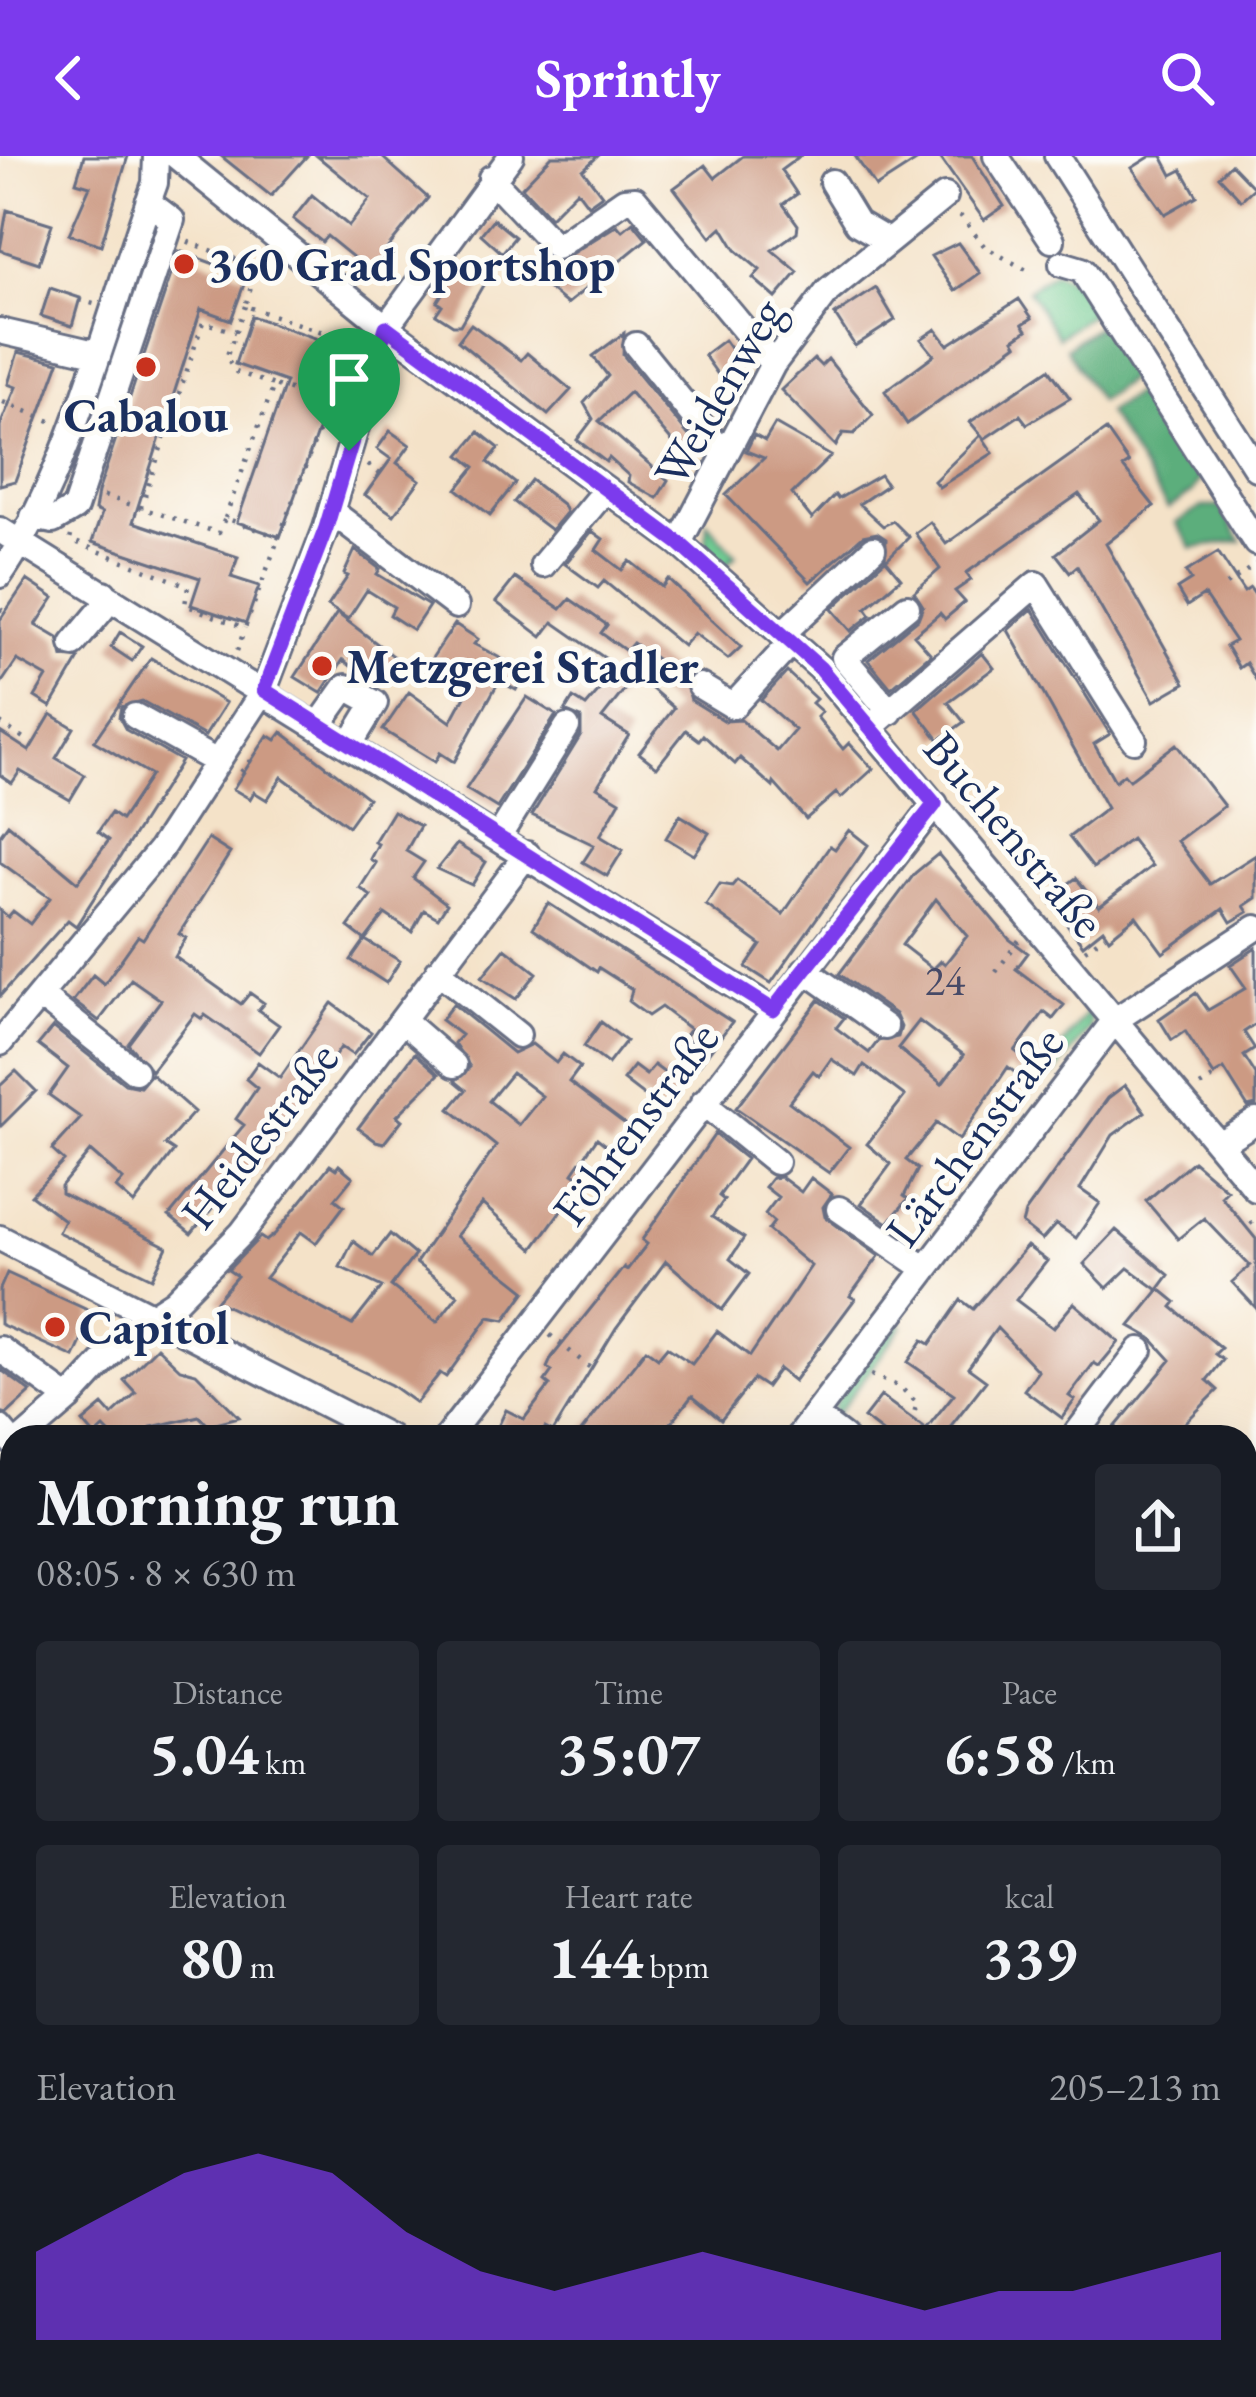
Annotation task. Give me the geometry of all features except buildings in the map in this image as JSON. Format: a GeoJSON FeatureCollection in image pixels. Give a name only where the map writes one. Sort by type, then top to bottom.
{"type":"FeatureCollection","features":[{"type":"Feature","properties":{"kind":"street"},"geometry":{"type":"LineString","coordinates":[[0,575],[11,537],[33,517],[69,428],[148,202],[156,156]]}},
{"type":"Feature","properties":{"kind":"street","name":"Buchenstraße"},"geometry":{"type":"LineString","coordinates":[[176,156],[386,327],[679,543],[782,634],[835,666],[881,719],[935,804],[1256,1189]]}},
{"type":"Feature","properties":{"kind":"street"},"geometry":{"type":"LineString","coordinates":[[0,1043],[43,998],[229,767],[264,690],[331,511],[386,327],[511,156]]}},
{"type":"Feature","properties":{"kind":"street"},"geometry":{"type":"LineString","coordinates":[[996,156],[1052,240]]}},
{"type":"Feature","properties":{"kind":"street"},"geometry":{"type":"LineString","coordinates":[[1057,156],[1256,468]]}},
{"type":"Feature","properties":{"kind":"street"},"geometry":{"type":"LineString","coordinates":[[491,178],[556,247],[624,200],[635,199],[773,364]]}},
{"type":"Feature","properties":{"kind":"street"},"geometry":{"type":"LineString","coordinates":[[832,182],[857,223],[886,240]]}},
{"type":"Feature","properties":{"kind":"street","name":"Weidenweg"},"geometry":{"type":"LineString","coordinates":[[679,543],[773,364],[828,291],[945,196]]}},
{"type":"Feature","properties":{"kind":"street"},"geometry":{"type":"LineString","coordinates":[[33,517],[53,521],[76,508],[103,444],[172,220],[148,202]]}},
{"type":"Feature","properties":{"kind":"street"},"geometry":{"type":"LineString","coordinates":[[1062,264],[1082,270],[1256,543]]}},
{"type":"Feature","properties":{"kind":"street"},"geometry":{"type":"LineString","coordinates":[[0,331],[95,353]]}},
{"type":"Feature","properties":{"kind":"street"},"geometry":{"type":"LineString","coordinates":[[637,345],[725,455]]}},
{"type":"Feature","properties":{"kind":"street"},"geometry":{"type":"LineString","coordinates":[[543,565],[606,489]]}},
{"type":"Feature","properties":{"kind":"street"},"geometry":{"type":"LineString","coordinates":[[331,511],[456,606]]}},
{"type":"Feature","properties":{"kind":"street"},"geometry":{"type":"LineString","coordinates":[[11,537],[773,1010]]}},
{"type":"Feature","properties":{"kind":"street"},"geometry":{"type":"LineString","coordinates":[[700,686],[733,706],[782,634],[867,547]]}},
{"type":"Feature","properties":{"kind":"street"},"geometry":{"type":"LineString","coordinates":[[881,719],[1036,584],[1134,740]]}},
{"type":"Feature","properties":{"kind":"street"},"geometry":{"type":"LineString","coordinates":[[73,644],[104,607],[104,593]]}},
{"type":"Feature","properties":{"kind":"street"},"geometry":{"type":"LineString","coordinates":[[835,666],[907,607]]}},
{"type":"Feature","properties":{"kind":"street"},"geometry":{"type":"LineString","coordinates":[[320,725],[346,687],[376,703],[350,744]]}},
{"type":"Feature","properties":{"kind":"street"},"geometry":{"type":"LineString","coordinates":[[135,716],[229,767]]}},
{"type":"Feature","properties":{"kind":"street"},"geometry":{"type":"LineString","coordinates":[[499,836],[567,727]]}},
{"type":"Feature","properties":{"kind":"street","name":"Föhrenstraße"},"geometry":{"type":"LineString","coordinates":[[456,1425],[935,804]]}},
{"type":"Feature","properties":{"kind":"street","name":"Heidestraße"},"geometry":{"type":"LineString","coordinates":[[39,1425],[135,1327],[152,1317],[242,1233],[527,854]]}},
{"type":"Feature","properties":{"kind":"street","name":"Lärchenstraße"},"geometry":{"type":"LineString","coordinates":[[808,1425],[1114,1020],[1256,928]]}},
{"type":"Feature","properties":{"kind":"street"},"geometry":{"type":"LineString","coordinates":[[805,970],[885,1027]]}},
{"type":"Feature","properties":{"kind":"street"},"geometry":{"type":"LineString","coordinates":[[438,971],[518,1035]]}},
{"type":"Feature","properties":{"kind":"street"},"geometry":{"type":"LineString","coordinates":[[43,998],[135,1071]]}},
{"type":"Feature","properties":{"kind":"street"},"geometry":{"type":"LineString","coordinates":[[402,1020],[454,1065]]}},
{"type":"Feature","properties":{"kind":"street"},"geometry":{"type":"LineString","coordinates":[[703,1103],[776,1162]]}},
{"type":"Feature","properties":{"kind":"street"},"geometry":{"type":"LineString","coordinates":[[1219,1144],[1256,1120]]}},
{"type":"Feature","properties":{"kind":"street"},"geometry":{"type":"LineString","coordinates":[[839,1209],[926,1269]]}},
{"type":"Feature","properties":{"kind":"street"},"geometry":{"type":"LineString","coordinates":[[0,1238],[348,1425]]}},
{"type":"Feature","properties":{"kind":"street"},"geometry":{"type":"LineString","coordinates":[[0,1349],[69,1399]]}},
{"type":"Feature","properties":{"kind":"street"},"geometry":{"type":"LineString","coordinates":[[1083,1425],[1140,1350]]}},
{"type":"Feature","properties":{"kind":"street"},"geometry":{"type":"LineString","coordinates":[[815,1416],[827,1425]]}},
{"type":"Feature","properties":{"kind":"path"},"geometry":{"type":"LineString","coordinates":[[945,196],[986,248],[1030,272]]}},
{"type":"Feature","properties":{"kind":"path"},"geometry":{"type":"LineString","coordinates":[[174,236],[257,268],[226,358],[236,372],[296,392]]}},
{"type":"Feature","properties":{"kind":"path"},"geometry":{"type":"LineString","coordinates":[[80,300],[92,304]]}},
{"type":"Feature","properties":{"kind":"path"},"geometry":{"type":"LineString","coordinates":[[75,524],[70,540],[188,586],[185,605],[245,628],[352,342],[245,306]]}},
{"type":"Feature","properties":{"kind":"path"},"geometry":{"type":"LineString","coordinates":[[142,508],[202,322],[235,332]]}},
{"type":"Feature","properties":{"kind":"path"},"geometry":{"type":"LineString","coordinates":[[87,491],[219,533],[274,385]]}},
{"type":"Feature","properties":{"kind":"path"},"geometry":{"type":"LineString","coordinates":[[3,402],[69,428]]}},
{"type":"Feature","properties":{"kind":"path"},"geometry":{"type":"LineString","coordinates":[[225,518],[281,538]]}},
{"type":"Feature","properties":{"kind":"path"},"geometry":{"type":"LineString","coordinates":[[1226,585],[1256,564]]}},
{"type":"Feature","properties":{"kind":"path"},"geometry":{"type":"LineString","coordinates":[[0,723],[28,741]]}},
{"type":"Feature","properties":{"kind":"path"},"geometry":{"type":"LineString","coordinates":[[229,767],[253,758]]}},
{"type":"Feature","properties":{"kind":"path"},"geometry":{"type":"LineString","coordinates":[[996,972],[1033,921]]}},
{"type":"Feature","properties":{"kind":"path"},"geometry":{"type":"LineString","coordinates":[[1072,933],[1086,950],[1105,935]]}},
{"type":"Feature","properties":{"kind":"path"},"geometry":{"type":"LineString","coordinates":[[536,1324],[594,1371]]}},
{"type":"Feature","properties":{"kind":"path"},"geometry":{"type":"LineString","coordinates":[[872,1375],[900,1387],[917,1402],[912,1420]]}},
{"type":"Feature","properties":{"kind":"green space"},"geometry":{"type":"Polygon","coordinates":[[[1054,272],[1081,286],[1096,310],[1058,337],[1028,290],[1054,272]]]}},
{"type":"Feature","properties":{"kind":"green space"},"geometry":{"type":"Polygon","coordinates":[[[1103,322],[1136,374],[1099,401],[1066,348],[1103,322]]]}},
{"type":"Feature","properties":{"kind":"green space"},"geometry":{"type":"Polygon","coordinates":[[[1144,387],[1201,477],[1193,492],[1168,509],[1107,413],[1144,387]]]}},
{"type":"Feature","properties":{"kind":"green space"},"geometry":{"type":"Polygon","coordinates":[[[1220,506],[1241,541],[1192,548],[1176,523],[1202,507],[1220,506]]]}},
{"type":"Feature","properties":{"kind":"green space"},"geometry":{"type":"Polygon","coordinates":[[[707,522],[736,555],[720,572],[706,556],[707,522]]]}},
{"type":"Feature","properties":{"kind":"green space"},"geometry":{"type":"Polygon","coordinates":[[[1090,1008],[1090,1028],[1054,1076],[1044,1070],[1090,1008]]]}},
{"type":"Feature","properties":{"kind":"green space"},"geometry":{"type":"Polygon","coordinates":[[[894,1319],[903,1326],[834,1418],[833,1406],[894,1319]]]}},
{"type":"Feature","properties":{"kind":"place","name":"360 Grad Sportshop"},"geometry":{"type":"Point","coordinates":[184,264]}},
{"type":"Feature","properties":{"kind":"place","name":"Cabalou"},"geometry":{"type":"Point","coordinates":[146,367]}},
{"type":"Feature","properties":{"kind":"place","name":"Metzgerei Stadler"},"geometry":{"type":"Point","coordinates":[322,666]}},
{"type":"Feature","properties":{"kind":"place","name":"Capitol"},"geometry":{"type":"Point","coordinates":[55,1327]}},
{"type":"Feature","properties":{"kind":"route"},"geometry":{"type":"LineString","coordinates":[[386,327],[679,543],[820,668],[935,804],[773,1010],[264,690],[326,528],[349,451],[386,327]]}}]}
